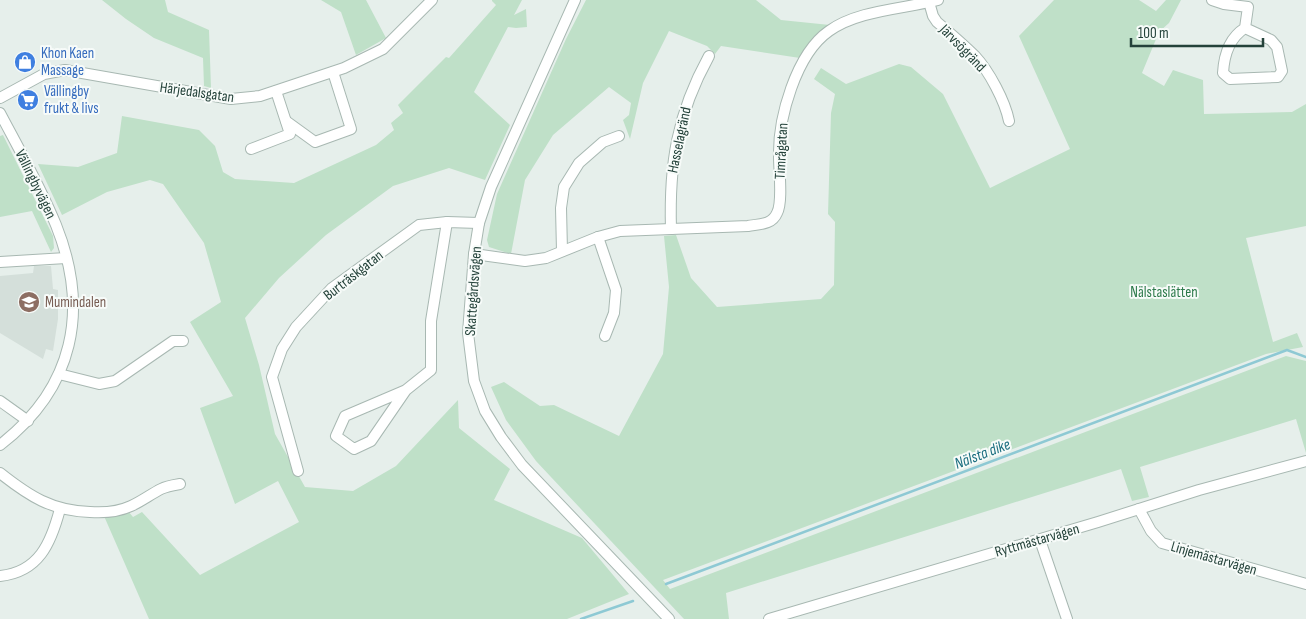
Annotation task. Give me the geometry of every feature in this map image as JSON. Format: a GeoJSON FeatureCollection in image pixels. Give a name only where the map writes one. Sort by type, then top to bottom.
{"type":"FeatureCollection","features":[{"type":"Feature","properties":{"kind":"street","name":"Härjedalsgatan"},"geometry":{"type":"LineString","coordinates":[[0,98],[44,74],[65,70],[231,99],[260,96],[333,72],[383,49],[432,0]]}},
{"type":"Feature","properties":{"kind":"street","name":"Skattegårdsvägen"},"geometry":{"type":"LineString","coordinates":[[575,0],[506,152],[491,187],[479,223],[474,254],[468,333],[474,381],[485,411],[522,465],[669,619]]}},
{"type":"Feature","properties":{"kind":"street"},"geometry":{"type":"LineString","coordinates":[[1212,0],[1224,4],[1248,7],[1245,28],[1237,33],[1230,42],[1223,62],[1223,73],[1230,79],[1278,77],[1282,71],[1277,47],[1271,40],[1245,28]]}},
{"type":"Feature","properties":{"kind":"street","name":"Järvsögränd"},"geometry":{"type":"LineString","coordinates":[[934,1],[933,16],[937,22],[976,57],[987,72],[1006,110],[1008,121]]}},
{"type":"Feature","properties":{"kind":"street","name":"Timrågatan"},"geometry":{"type":"LineString","coordinates":[[474,254],[525,261],[546,258],[598,237],[620,231],[748,226],[767,223],[775,218],[780,207],[778,148],[786,101],[808,53],[819,39],[831,29],[864,15],[934,1]]}},
{"type":"Feature","properties":{"kind":"street","name":"Hasselagränd"},"geometry":{"type":"LineString","coordinates":[[671,229],[670,191],[676,141],[682,115],[694,82],[708,56]]}},
{"type":"Feature","properties":{"kind":"street"},"geometry":{"type":"LineString","coordinates":[[286,121],[315,142],[351,129],[333,72]]}},
{"type":"Feature","properties":{"kind":"street"},"geometry":{"type":"LineString","coordinates":[[251,149],[290,134],[276,91]]}},
{"type":"Feature","properties":{"kind":"street","name":"Vällingbyvägen"},"geometry":{"type":"LineString","coordinates":[[0,112],[56,225],[71,281],[74,311],[68,350],[60,374],[40,407],[28,421],[0,445]]}},
{"type":"Feature","properties":{"kind":"street"},"geometry":{"type":"LineString","coordinates":[[562,251],[561,208],[564,186],[579,163],[603,142],[619,136]]}},
{"type":"Feature","properties":{"kind":"street"},"geometry":{"type":"LineString","coordinates":[[406,390],[372,441],[354,449],[336,436],[345,416],[406,390],[431,370],[431,321],[447,222]]}},
{"type":"Feature","properties":{"kind":"street","name":"Burträskgatan"},"geometry":{"type":"LineString","coordinates":[[298,471],[272,377],[282,348],[296,327],[332,288],[419,225],[447,222],[479,223]]}},
{"type":"Feature","properties":{"kind":"street"},"geometry":{"type":"LineString","coordinates":[[598,237],[616,290],[614,313],[605,336]]}},
{"type":"Feature","properties":{"kind":"street"},"geometry":{"type":"LineString","coordinates":[[0,262],[66,258]]}},
{"type":"Feature","properties":{"kind":"street"},"geometry":{"type":"LineString","coordinates":[[60,374],[98,384],[115,381],[173,341],[183,341]]}},
{"type":"Feature","properties":{"kind":"street"},"geometry":{"type":"LineString","coordinates":[[0,401],[28,421]]}},
{"type":"Feature","properties":{"kind":"street","name":"Ryttmästarvägen"},"geometry":{"type":"LineString","coordinates":[[769,619],[791,616],[1199,490],[1306,461]]}},
{"type":"Feature","properties":{"kind":"street"},"geometry":{"type":"LineString","coordinates":[[0,473],[46,504],[60,509],[105,513],[130,506],[163,488],[180,484]]}},
{"type":"Feature","properties":{"kind":"street"},"geometry":{"type":"LineString","coordinates":[[0,576],[23,571],[38,560],[55,526],[60,509]]}},
{"type":"Feature","properties":{"kind":"street","name":"Linjemästarvägen"},"geometry":{"type":"LineString","coordinates":[[1139,510],[1151,531],[1162,543],[1306,584]]}},
{"type":"Feature","properties":{"kind":"street"},"geometry":{"type":"LineString","coordinates":[[1040,540],[1066,619]]}},
{"type":"Feature","properties":{"kind":"shaded area","name":"Mumindalen"},"geometry":{"type":"Polygon","coordinates":[[[34,266],[51,266],[53,289],[58,290],[58,319],[53,351],[46,349],[43,359],[0,333],[0,276],[33,273],[34,266]]]}},
{"type":"Feature","properties":{"kind":"green space"},"geometry":{"type":"Polygon","coordinates":[[[102,0],[165,0],[168,12],[209,30],[211,88],[204,86],[203,58],[154,38],[102,0]]]}},
{"type":"Feature","properties":{"kind":"green space"},"geometry":{"type":"Polygon","coordinates":[[[321,0],[366,0],[386,38],[356,55],[341,12],[321,0]]]}},
{"type":"Feature","properties":{"kind":"green space"},"geometry":{"type":"Polygon","coordinates":[[[492,0],[522,0],[514,15],[526,9],[527,27],[508,27],[474,92],[510,125],[485,180],[449,168],[393,186],[326,235],[279,278],[245,318],[259,365],[275,434],[305,487],[353,491],[396,466],[458,400],[459,428],[510,469],[494,500],[582,538],[629,594],[567,619],[149,619],[104,516],[128,511],[133,517],[142,512],[200,575],[299,522],[278,481],[235,504],[200,408],[233,396],[190,322],[221,302],[204,243],[163,184],[150,180],[107,192],[62,215],[38,164],[78,167],[117,153],[122,116],[199,130],[215,146],[223,172],[235,179],[294,183],[376,145],[394,130],[391,123],[403,113],[398,105],[446,57],[449,58],[496,5],[492,0]]]}},
{"type":"Feature","properties":{"kind":"green space"},"geometry":{"type":"Polygon","coordinates":[[[586,0],[756,0],[781,20],[830,25],[812,41],[800,58],[721,46],[715,54],[707,46],[669,31],[643,83],[630,139],[623,120],[629,115],[631,103],[609,87],[553,135],[525,180],[511,254],[489,247],[487,240],[497,194],[566,39],[586,0]]]}},
{"type":"Feature","properties":{"kind":"green space","name":"Nälstaslätten"},"geometry":{"type":"Polygon","coordinates":[[[1054,0],[1139,0],[1156,11],[1166,0],[1181,0],[1169,23],[1159,32],[1142,73],[1164,86],[1173,70],[1203,80],[1204,114],[1292,112],[1306,104],[1306,226],[1246,238],[1273,342],[1297,333],[1303,347],[1266,354],[663,580],[670,589],[1286,356],[1306,361],[1306,453],[1296,419],[1140,467],[1149,497],[1132,501],[1121,469],[726,593],[729,619],[684,619],[536,461],[506,420],[491,387],[504,382],[540,406],[554,405],[619,436],[663,354],[669,287],[664,236],[676,235],[691,278],[717,307],[821,299],[834,285],[835,222],[828,214],[831,113],[835,94],[814,79],[821,68],[846,84],[899,64],[911,67],[943,94],[990,188],[1070,149],[1019,36],[1054,0]]]}},
{"type":"Feature","properties":{"kind":"green space"},"geometry":{"type":"Polygon","coordinates":[[[3,135],[53,236],[54,248],[51,252],[32,211],[0,217],[0,136],[3,135]]]}},
{"type":"Feature","properties":{"kind":"waterway","name":"Nälsta dike"},"geometry":{"type":"LineString","coordinates":[[666,584],[1287,350],[1306,357]]}},
{"type":"Feature","properties":{"kind":"waterway","name":"Nälsta dike"},"geometry":{"type":"LineString","coordinates":[[581,619],[633,601]]}},
{"type":"Feature","properties":{"kind":"place","name":"Khon Kaen Massage"},"geometry":{"type":"Point","coordinates":[25,62]}},
{"type":"Feature","properties":{"kind":"place","name":"Vällingby frukt & livs"},"geometry":{"type":"Point","coordinates":[28,100]}},
{"type":"Feature","properties":{"kind":"place","name":"Mumindalen"},"geometry":{"type":"Point","coordinates":[29,302]}}]}
